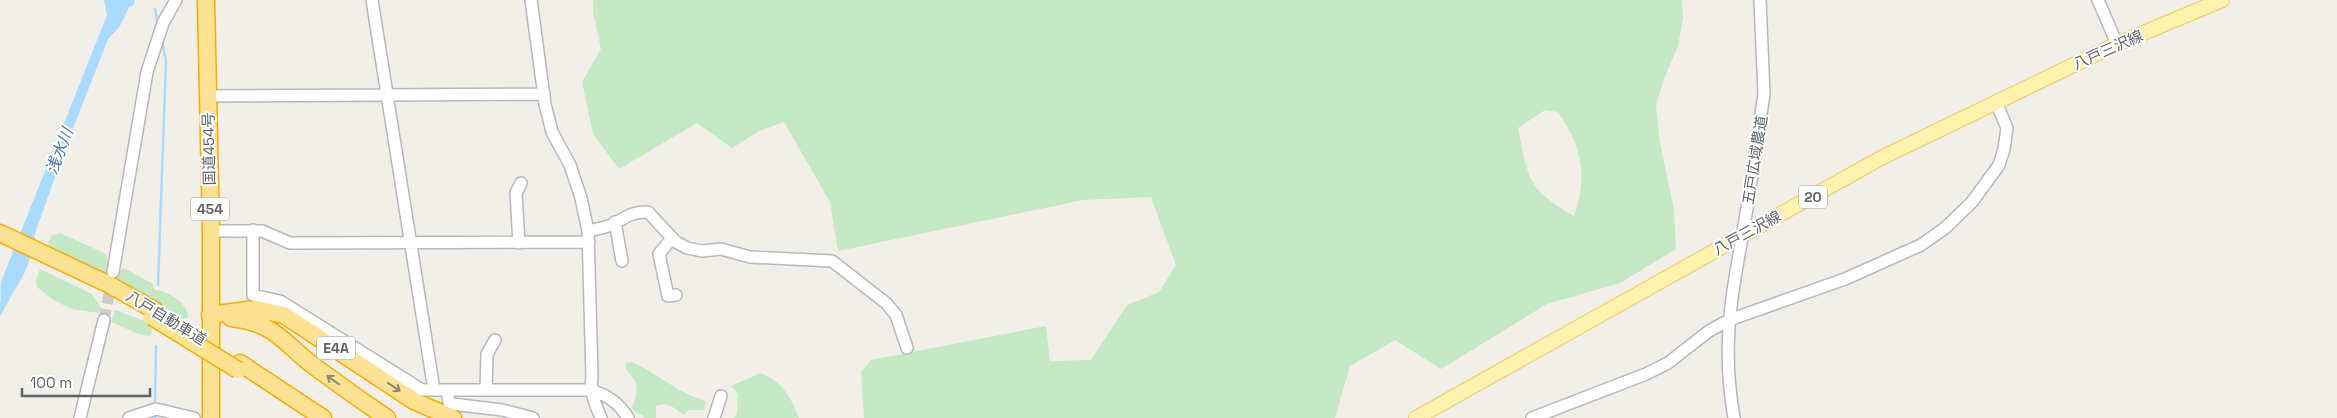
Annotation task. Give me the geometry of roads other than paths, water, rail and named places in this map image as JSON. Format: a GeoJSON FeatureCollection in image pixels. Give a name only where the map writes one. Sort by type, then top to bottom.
{"type":"FeatureCollection","features":[{"type":"Feature","properties":{"kind":"highway","name":"国道454号"},"geometry":{"type":"LineString","coordinates":[[206,0],[211,231],[210,418]]}},
{"type":"Feature","properties":{"kind":"highway","name":"八戸自動車道"},"geometry":{"type":"LineString","coordinates":[[0,233],[154,314],[323,418]]}},
{"type":"Feature","properties":{"kind":"highway","name":"八戸自動車道"},"geometry":{"type":"LineString","coordinates":[[0,241],[62,265]]}},
{"type":"Feature","properties":{"kind":"highway","name":"E4A"},"geometry":{"type":"LineString","coordinates":[[210,315],[249,310],[284,315],[414,401],[452,418]]}},
{"type":"Feature","properties":{"kind":"highway","name":"E4A"},"geometry":{"type":"LineString","coordinates":[[210,315],[251,321],[272,330],[313,365],[387,418]]}},
{"type":"Feature","properties":{"kind":"highway","name":"八戸自動車道"},"geometry":{"type":"LineString","coordinates":[[239,366],[312,418]]}},
{"type":"Feature","properties":{"kind":"main road","name":"八戸三沢線"},"geometry":{"type":"LineString","coordinates":[[1416,418],[1881,158],[2117,44],[2222,0]]}},
{"type":"Feature","properties":{"kind":"street"},"geometry":{"type":"LineString","coordinates":[[113,272],[147,72],[163,23],[176,0]]}},
{"type":"Feature","properties":{"kind":"street"},"geometry":{"type":"LineString","coordinates":[[372,0],[434,390]]}},
{"type":"Feature","properties":{"kind":"street"},"geometry":{"type":"LineString","coordinates":[[531,0],[544,94],[552,132],[570,165],[581,198],[589,236],[592,377],[590,390],[594,404],[602,418]]}},
{"type":"Feature","properties":{"kind":"street","name":"五戸広域農道"},"geometry":{"type":"LineString","coordinates":[[1734,418],[1726,366],[1729,320],[1759,141],[1764,94],[1760,0]]}},
{"type":"Feature","properties":{"kind":"street"},"geometry":{"type":"LineString","coordinates":[[2098,0],[2117,44]]}},
{"type":"Feature","properties":{"kind":"street"},"geometry":{"type":"LineString","coordinates":[[208,96],[544,94]]}},
{"type":"Feature","properties":{"kind":"street"},"geometry":{"type":"LineString","coordinates":[[1532,418],[1646,374],[1668,363],[1709,331],[1729,320],[1845,280],[1921,245],[1945,228],[1972,202],[1999,165],[2004,149],[2007,128],[1996,102]]}},
{"type":"Feature","properties":{"kind":"street"},"geometry":{"type":"LineString","coordinates":[[519,243],[516,193],[521,183]]}},
{"type":"Feature","properties":{"kind":"street"},"geometry":{"type":"LineString","coordinates":[[211,231],[262,231],[290,243],[519,243],[589,236],[629,215],[648,212],[672,238],[687,248],[702,251],[721,249],[750,257],[832,261],[891,309],[902,329],[907,348]]}},
{"type":"Feature","properties":{"kind":"street"},"geometry":{"type":"LineString","coordinates":[[615,222],[622,261]]}},
{"type":"Feature","properties":{"kind":"street"},"geometry":{"type":"LineString","coordinates":[[253,230],[253,295],[280,301],[422,390],[590,390],[602,393],[615,403],[628,418]]}},
{"type":"Feature","properties":{"kind":"street"},"geometry":{"type":"LineString","coordinates":[[672,238],[659,254],[668,296],[676,295]]}},
{"type":"Feature","properties":{"kind":"street"},"geometry":{"type":"LineString","coordinates":[[80,418],[104,320]]}},
{"type":"Feature","properties":{"kind":"street"},"geometry":{"type":"LineString","coordinates":[[486,390],[487,354],[495,340]]}},
{"type":"Feature","properties":{"kind":"street"},"geometry":{"type":"LineString","coordinates":[[447,390],[449,403],[452,404],[502,410],[533,418]]}},
{"type":"Feature","properties":{"kind":"street"},"geometry":{"type":"LineString","coordinates":[[714,418],[721,396]]}},
{"type":"Feature","properties":{"kind":"street"},"geometry":{"type":"LineString","coordinates":[[129,418],[156,409],[194,418]]}},
{"type":"Feature","properties":{"kind":"water","name":"浅水川"},"geometry":{"type":"Polygon","coordinates":[[[104,0],[135,0],[133,6],[129,7],[120,26],[108,39],[34,236],[36,241],[25,272],[0,316],[1,282],[107,15],[104,0]]]}},
{"type":"Feature","properties":{"kind":"waterway"},"geometry":{"type":"LineString","coordinates":[[155,9],[158,25]]}},
{"type":"Feature","properties":{"kind":"waterway"},"geometry":{"type":"LineString","coordinates":[[158,285],[166,61],[162,40]]}},
{"type":"Feature","properties":{"kind":"waterway"},"geometry":{"type":"LineString","coordinates":[[155,404],[156,346]]}},
{"type":"Feature","properties":{"kind":"waterway"},"geometry":{"type":"LineString","coordinates":[[155,413],[155,418]]}},
{"type":"Feature","properties":{"kind":"tunnel"},"geometry":{"type":"LineString","coordinates":[[104,320],[112,279]]}}]}
